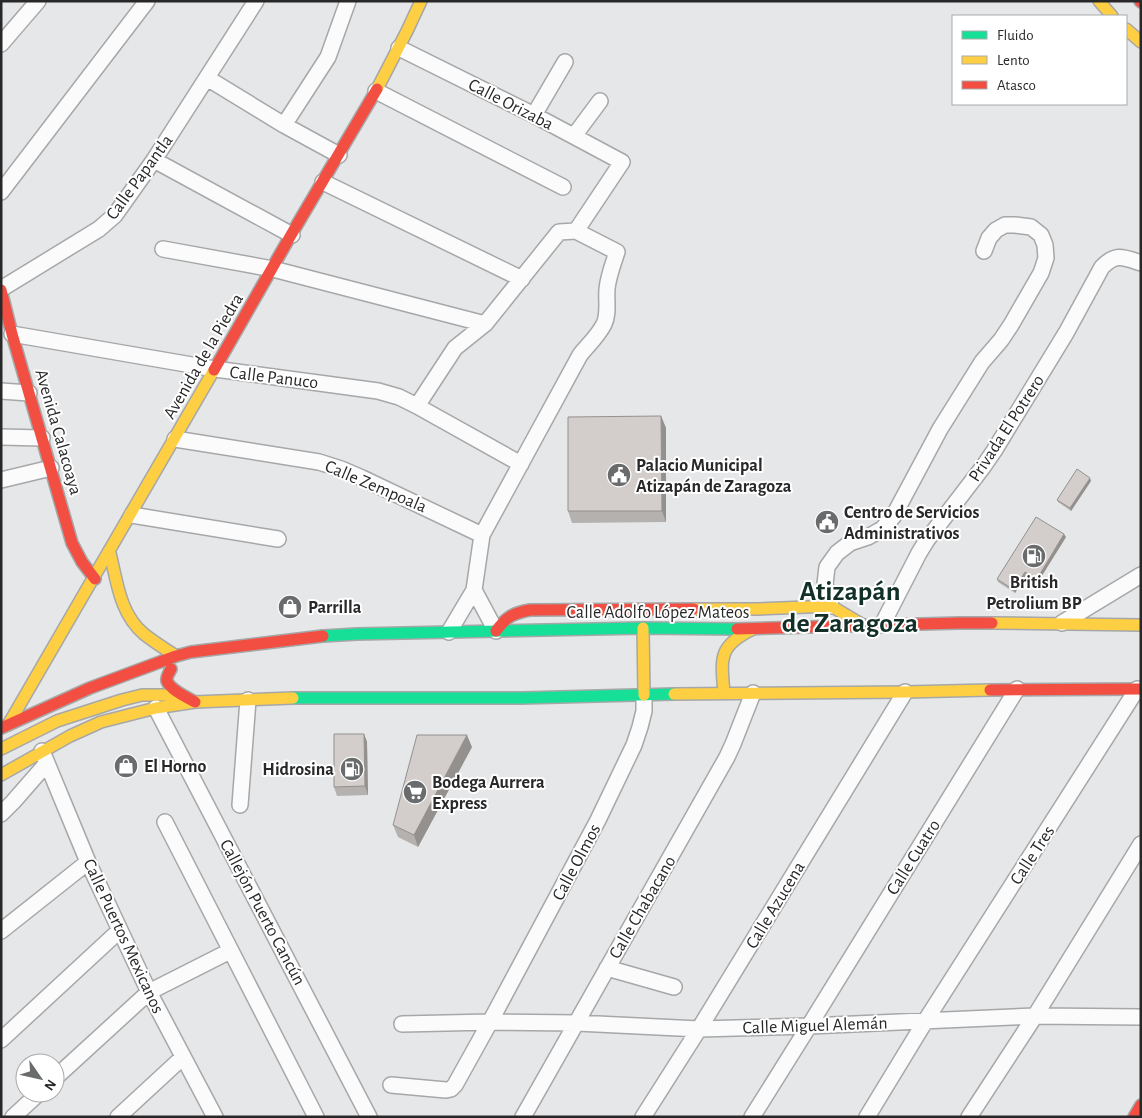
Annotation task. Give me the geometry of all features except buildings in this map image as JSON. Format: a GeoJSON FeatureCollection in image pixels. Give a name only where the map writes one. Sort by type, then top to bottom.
{"type":"FeatureCollection","features":[{"type":"Feature","properties":{"kind":"main road","name":"Avenida de la Piedra"},"geometry":{"type":"LineString","coordinates":[[5,727],[95,579],[376,91],[422,1]]}},
{"type":"Feature","properties":{"kind":"main road"},"geometry":{"type":"LineString","coordinates":[[1099,1],[1111,15]]}},
{"type":"Feature","properties":{"kind":"main road"},"geometry":{"type":"LineString","coordinates":[[1127,30],[1141,42]]}},
{"type":"Feature","properties":{"kind":"main road","name":"Avenida Calacoaya"},"geometry":{"type":"LineString","coordinates":[[1,290],[4,311],[72,543],[82,562],[95,579]]}},
{"type":"Feature","properties":{"kind":"main road"},"geometry":{"type":"LineString","coordinates":[[110,553],[121,601],[131,619],[143,632],[176,656]]}},
{"type":"Feature","properties":{"kind":"main road"},"geometry":{"type":"LineString","coordinates":[[496,631],[505,618],[518,612],[530,610],[758,609],[831,606],[863,625]]}},
{"type":"Feature","properties":{"kind":"main road"},"geometry":{"type":"LineString","coordinates":[[758,609],[807,627]]}},
{"type":"Feature","properties":{"kind":"main road","name":"Calle Adolfo López Mateos"},"geometry":{"type":"LineString","coordinates":[[5,727],[90,688],[176,656],[191,652],[303,638],[357,634],[643,628],[753,629],[959,623],[1141,625]]}},
{"type":"Feature","properties":{"kind":"main road"},"geometry":{"type":"LineString","coordinates":[[643,628],[644,695]]}},
{"type":"Feature","properties":{"kind":"main road"},"geometry":{"type":"LineString","coordinates":[[724,693],[723,665],[724,654],[728,645],[753,629]]}},
{"type":"Feature","properties":{"kind":"main road"},"geometry":{"type":"LineString","coordinates":[[143,680],[171,669],[191,652]]}},
{"type":"Feature","properties":{"kind":"main road"},"geometry":{"type":"LineString","coordinates":[[171,669],[167,676],[167,683],[195,702]]}},
{"type":"Feature","properties":{"kind":"main road"},"geometry":{"type":"LineString","coordinates":[[1,775],[45,757],[70,736],[101,722],[156,708],[195,702],[286,698],[522,698],[724,693],[904,692],[1017,688],[1139,689]]}},
{"type":"Feature","properties":{"kind":"main road"},"geometry":{"type":"LineString","coordinates":[[5,727],[117,690]]}},
{"type":"Feature","properties":{"kind":"main road"},"geometry":{"type":"LineString","coordinates":[[1,749],[57,722],[142,695],[160,695],[195,702]]}},
{"type":"Feature","properties":{"kind":"main road"},"geometry":{"type":"LineString","coordinates":[[1134,1117],[1141,1105]]}},
{"type":"Feature","properties":{"kind":"street"},"geometry":{"type":"LineString","coordinates":[[1,44],[38,1]]}},
{"type":"Feature","properties":{"kind":"street"},"geometry":{"type":"LineString","coordinates":[[1,192],[147,1]]}},
{"type":"Feature","properties":{"kind":"street","name":"Calle Papantla"},"geometry":{"type":"LineString","coordinates":[[1,290],[99,229],[115,214],[154,160],[256,1]]}},
{"type":"Feature","properties":{"kind":"street"},"geometry":{"type":"LineString","coordinates":[[284,125],[328,57],[348,1]]}},
{"type":"Feature","properties":{"kind":"street","name":"Calle Orizaba"},"geometry":{"type":"LineString","coordinates":[[399,48],[534,115],[622,162],[576,231]]}},
{"type":"Feature","properties":{"kind":"street"},"geometry":{"type":"LineString","coordinates":[[534,115],[565,62]]}},
{"type":"Feature","properties":{"kind":"street"},"geometry":{"type":"LineString","coordinates":[[207,78],[284,125],[339,155]]}},
{"type":"Feature","properties":{"kind":"street"},"geometry":{"type":"LineString","coordinates":[[376,91],[562,187]]}},
{"type":"Feature","properties":{"kind":"street"},"geometry":{"type":"LineString","coordinates":[[574,136],[600,101]]}},
{"type":"Feature","properties":{"kind":"street"},"geometry":{"type":"LineString","coordinates":[[154,160],[292,235]]}},
{"type":"Feature","properties":{"kind":"street"},"geometry":{"type":"LineString","coordinates":[[323,182],[522,279]]}},
{"type":"Feature","properties":{"kind":"street"},"geometry":{"type":"LineString","coordinates":[[831,606],[825,584],[827,567],[836,553],[850,543],[868,537],[882,529],[893,517],[940,428],[982,362],[1011,325],[1041,273],[1046,258],[1045,245],[1041,235],[1030,228],[1015,225],[1004,225],[996,230],[989,238],[984,251]]}},
{"type":"Feature","properties":{"kind":"street"},"geometry":{"type":"LineString","coordinates":[[417,406],[455,348],[485,324],[560,232],[576,231],[617,252],[607,288],[607,312],[604,323],[580,355],[482,535],[474,590],[449,632]]}},
{"type":"Feature","properties":{"kind":"street"},"geometry":{"type":"LineString","coordinates":[[163,249],[273,269],[485,324]]}},
{"type":"Feature","properties":{"kind":"street","name":"Privada El Potrero"},"geometry":{"type":"LineString","coordinates":[[882,625],[919,553],[983,467],[1066,333],[1102,267],[1114,258],[1122,257],[1141,263]]}},
{"type":"Feature","properties":{"kind":"street","name":"Calle Panuco"},"geometry":{"type":"LineString","coordinates":[[12,334],[215,369],[378,390],[417,406],[521,464]]}},
{"type":"Feature","properties":{"kind":"street"},"geometry":{"type":"LineString","coordinates":[[1,391],[29,393]]}},
{"type":"Feature","properties":{"kind":"street"},"geometry":{"type":"LineString","coordinates":[[1,437],[42,438]]}},
{"type":"Feature","properties":{"kind":"street","name":"Calle Zempoala"},"geometry":{"type":"LineString","coordinates":[[175,439],[319,462],[362,478],[482,535]]}},
{"type":"Feature","properties":{"kind":"street"},"geometry":{"type":"LineString","coordinates":[[1,480],[50,468]]}},
{"type":"Feature","properties":{"kind":"street"},"geometry":{"type":"LineString","coordinates":[[132,515],[278,539]]}},
{"type":"Feature","properties":{"kind":"street"},"geometry":{"type":"LineString","coordinates":[[1062,623],[1141,575]]}},
{"type":"Feature","properties":{"kind":"street"},"geometry":{"type":"LineString","coordinates":[[474,590],[496,631]]}},
{"type":"Feature","properties":{"kind":"street","name":"Calle Cuatro"},"geometry":{"type":"LineString","coordinates":[[752,1117],[1017,688]]}},
{"type":"Feature","properties":{"kind":"street","name":"Calle Tres"},"geometry":{"type":"LineString","coordinates":[[867,1117],[926,1020],[1139,689]]}},
{"type":"Feature","properties":{"kind":"street","name":"Calle Azucena"},"geometry":{"type":"LineString","coordinates":[[643,1117],[904,692]]}},
{"type":"Feature","properties":{"kind":"street","name":"Calle Chabacano"},"geometry":{"type":"LineString","coordinates":[[523,1117],[727,757],[752,693]]}},
{"type":"Feature","properties":{"kind":"street","name":"Calle Olmos"},"geometry":{"type":"LineString","coordinates":[[391,1085],[446,1090],[451,1089],[455,1085],[598,820],[634,745],[644,711],[644,695]]}},
{"type":"Feature","properties":{"kind":"street"},"geometry":{"type":"LineString","coordinates":[[240,805],[248,700]]}},
{"type":"Feature","properties":{"kind":"street","name":"Callejón Puerto Cancún"},"geometry":{"type":"LineString","coordinates":[[156,708],[369,1117]]}},
{"type":"Feature","properties":{"kind":"street"},"geometry":{"type":"LineString","coordinates":[[1,814],[13,802],[45,757]]}},
{"type":"Feature","properties":{"kind":"street","name":"Calle Puertos Mexicanos"},"geometry":{"type":"LineString","coordinates":[[45,757],[88,862],[149,992],[214,1117]]}},
{"type":"Feature","properties":{"kind":"street"},"geometry":{"type":"LineString","coordinates":[[165,822],[316,1117]]}},
{"type":"Feature","properties":{"kind":"street"},"geometry":{"type":"LineString","coordinates":[[969,1117],[1035,1016],[1141,844]]}},
{"type":"Feature","properties":{"kind":"street"},"geometry":{"type":"LineString","coordinates":[[1,932],[88,862]]}},
{"type":"Feature","properties":{"kind":"street"},"geometry":{"type":"LineString","coordinates":[[1,1040],[120,930]]}},
{"type":"Feature","properties":{"kind":"street"},"geometry":{"type":"LineString","coordinates":[[65,1069],[149,992],[230,951]]}},
{"type":"Feature","properties":{"kind":"street"},"geometry":{"type":"LineString","coordinates":[[607,968],[674,987]]}},
{"type":"Feature","properties":{"kind":"street","name":"Calle Miguel Alemán"},"geometry":{"type":"LineString","coordinates":[[402,1024],[577,1023],[698,1030],[1035,1016],[1141,1017]]}},
{"type":"Feature","properties":{"kind":"street"},"geometry":{"type":"LineString","coordinates":[[118,1117],[183,1057]]}},
{"type":"Feature","properties":{"kind":"street"},"geometry":{"type":"LineString","coordinates":[[13,1117],[28,1103]]}},
{"type":"Feature","properties":{"kind":"traffic: fast"},"geometry":{"type":"LineString","coordinates":[[323,636],[643,628],[737,629]]}},
{"type":"Feature","properties":{"kind":"traffic: fast"},"geometry":{"type":"LineString","coordinates":[[293,698],[522,698],[674,694]]}},
{"type":"Feature","properties":{"kind":"traffic: slow"},"geometry":{"type":"LineString","coordinates":[[377,89],[421,1]]}},
{"type":"Feature","properties":{"kind":"traffic: slow"},"geometry":{"type":"LineString","coordinates":[[1099,1],[1111,15]]}},
{"type":"Feature","properties":{"kind":"traffic: slow"},"geometry":{"type":"LineString","coordinates":[[1127,30],[1141,42]]}},
{"type":"Feature","properties":{"kind":"traffic: slow"},"geometry":{"type":"LineString","coordinates":[[8,725],[214,370]]}},
{"type":"Feature","properties":{"kind":"traffic: slow"},"geometry":{"type":"LineString","coordinates":[[110,553],[121,597],[130,617],[144,634],[176,656]]}},
{"type":"Feature","properties":{"kind":"traffic: slow"},"geometry":{"type":"LineString","coordinates":[[694,609],[831,606],[863,625]]}},
{"type":"Feature","properties":{"kind":"traffic: slow"},"geometry":{"type":"LineString","coordinates":[[992,623],[1141,625]]}},
{"type":"Feature","properties":{"kind":"traffic: slow"},"geometry":{"type":"LineString","coordinates":[[643,628],[644,695]]}},
{"type":"Feature","properties":{"kind":"traffic: slow"},"geometry":{"type":"LineString","coordinates":[[724,693],[722,671],[724,654],[733,641],[753,629]]}},
{"type":"Feature","properties":{"kind":"traffic: slow"},"geometry":{"type":"LineString","coordinates":[[674,694],[990,690]]}},
{"type":"Feature","properties":{"kind":"traffic: slow"},"geometry":{"type":"LineString","coordinates":[[1,749],[57,721],[122,700],[142,695],[165,695],[190,701]]}},
{"type":"Feature","properties":{"kind":"traffic: slow"},"geometry":{"type":"LineString","coordinates":[[1,775],[70,736],[101,722],[156,708],[195,702],[293,698]]}},
{"type":"Feature","properties":{"kind":"traffic: jam"},"geometry":{"type":"LineString","coordinates":[[214,370],[377,89]]}},
{"type":"Feature","properties":{"kind":"traffic: jam"},"geometry":{"type":"LineString","coordinates":[[1,290],[72,543],[82,562],[95,579]]}},
{"type":"Feature","properties":{"kind":"traffic: jam"},"geometry":{"type":"LineString","coordinates":[[496,631],[510,616],[530,610],[694,609]]}},
{"type":"Feature","properties":{"kind":"traffic: jam"},"geometry":{"type":"LineString","coordinates":[[737,629],[992,623]]}},
{"type":"Feature","properties":{"kind":"traffic: jam"},"geometry":{"type":"LineString","coordinates":[[1,728],[90,688],[176,656],[191,652],[323,636]]}},
{"type":"Feature","properties":{"kind":"traffic: jam"},"geometry":{"type":"LineString","coordinates":[[171,669],[167,678],[169,684],[172,688],[195,702]]}},
{"type":"Feature","properties":{"kind":"traffic: jam"},"geometry":{"type":"LineString","coordinates":[[990,690],[1141,689]]}},
{"type":"Feature","properties":{"kind":"traffic: jam"},"geometry":{"type":"LineString","coordinates":[[1134,1117],[1141,1105]]}},
{"type":"Feature","properties":{"kind":"place","name":"Palacio Municipal Atizapán de Zaragoza"},"geometry":{"type":"Point","coordinates":[619,475]}},
{"type":"Feature","properties":{"kind":"place","name":"Centro de Servicios Administrativos"},"geometry":{"type":"Point","coordinates":[827,522]}},
{"type":"Feature","properties":{"kind":"place","name":"British Petrolium BP"},"geometry":{"type":"Point","coordinates":[1034,556]}},
{"type":"Feature","properties":{"kind":"place","name":"Parrilla"},"geometry":{"type":"Point","coordinates":[290,607]}},
{"type":"Feature","properties":{"kind":"place","name":"El Horno"},"geometry":{"type":"Point","coordinates":[126,766]}},
{"type":"Feature","properties":{"kind":"place","name":"Hidrosina"},"geometry":{"type":"Point","coordinates":[352,769]}},
{"type":"Feature","properties":{"kind":"place","name":"Bodega Aurrera Express"},"geometry":{"type":"Point","coordinates":[415,792]}},
{"type":"Feature","properties":{"kind":"district","name":"Atizapán de Zaragoza"},"geometry":{"type":"Point","coordinates":[850,606]}}]}
